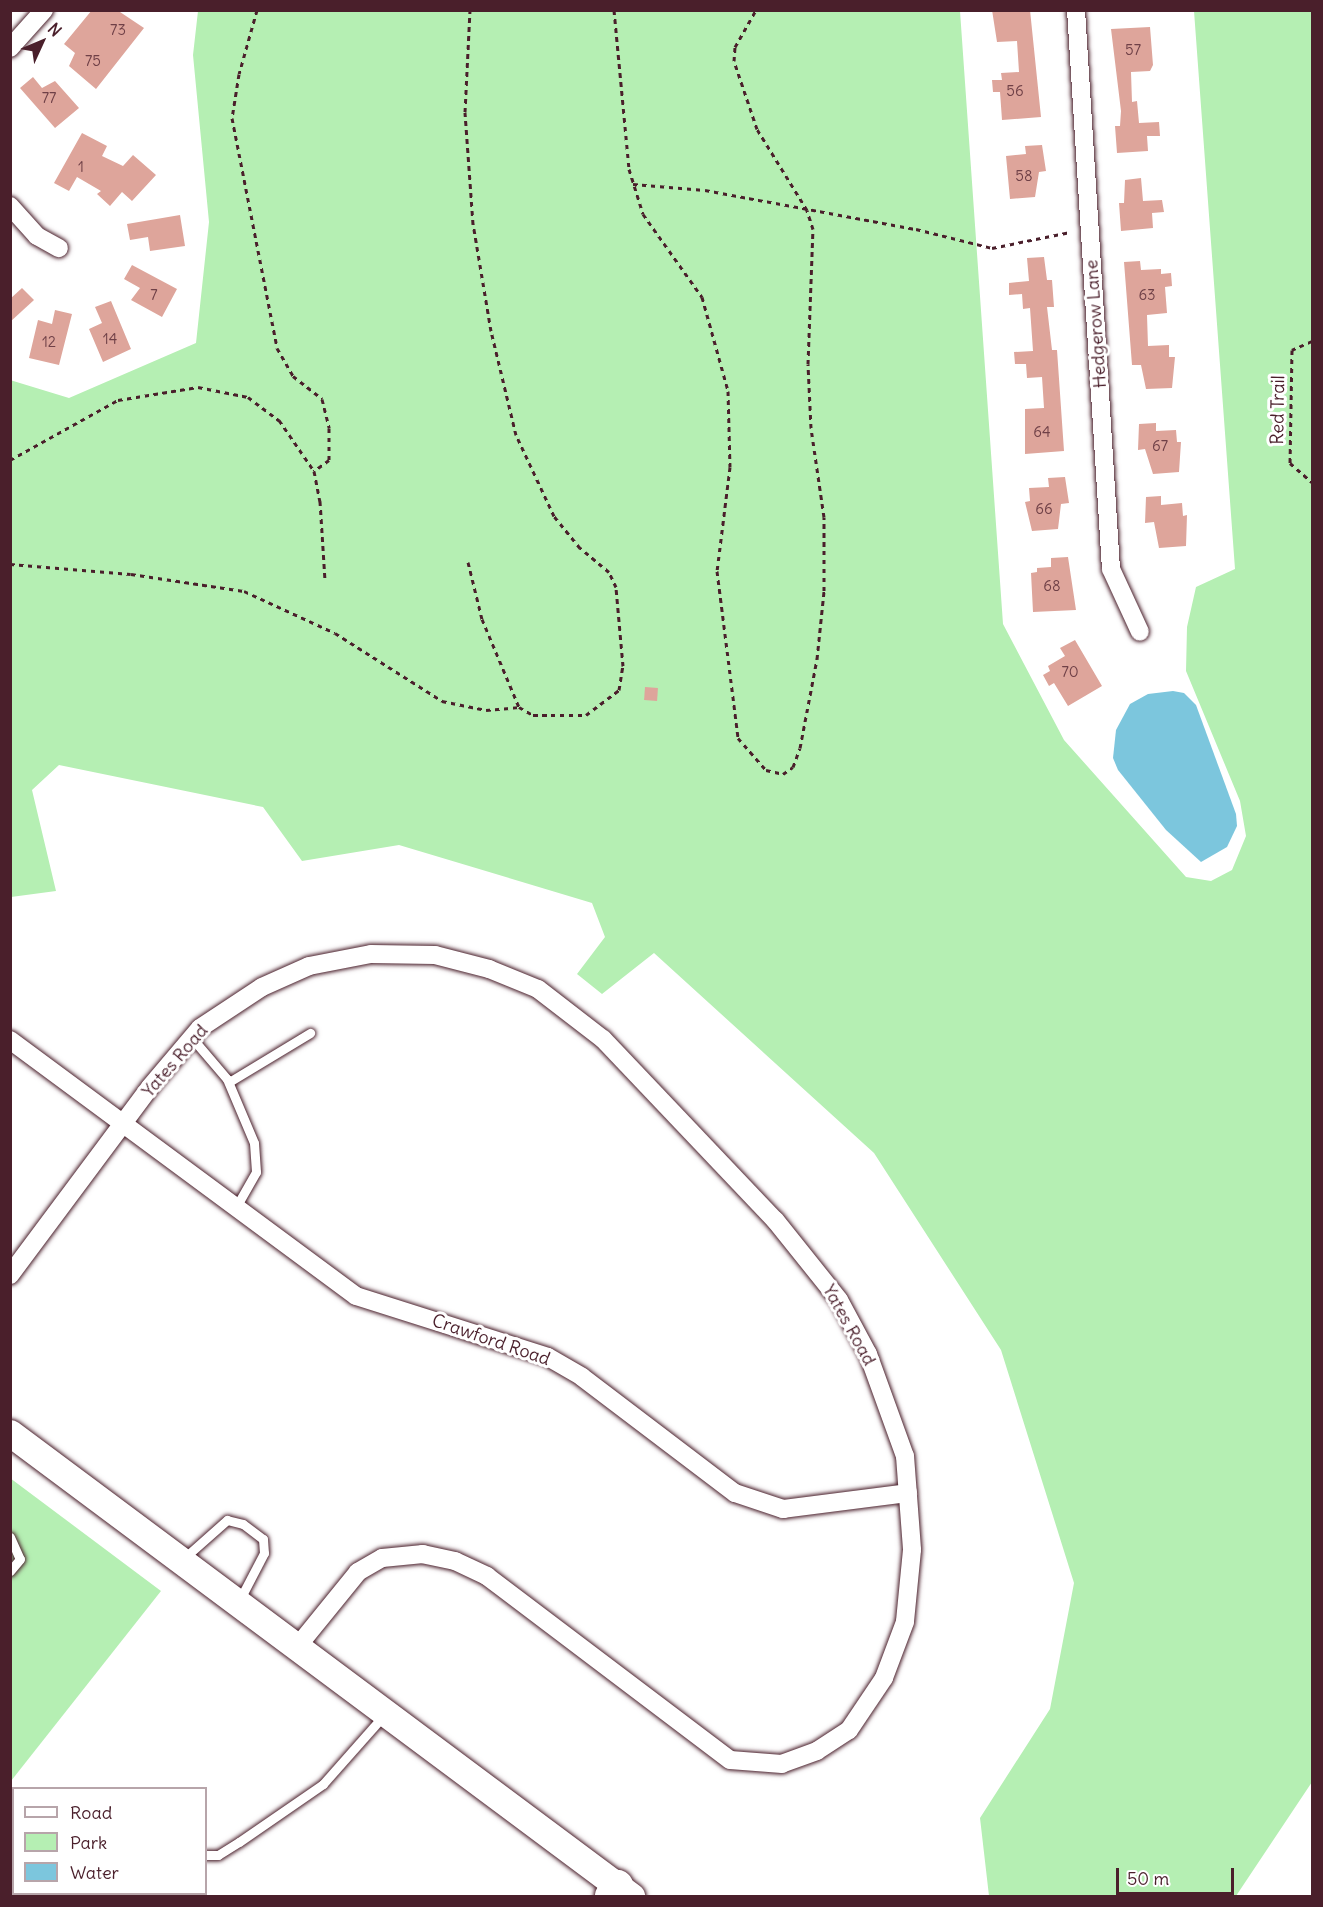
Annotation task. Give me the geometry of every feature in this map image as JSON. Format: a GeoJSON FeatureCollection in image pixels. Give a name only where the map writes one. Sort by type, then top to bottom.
{"type":"FeatureCollection","features":[{"type":"Feature","properties":{"kind":"highway"},"geometry":{"type":"LineString","coordinates":[[10,1895],[25,1896]]}},
{"type":"Feature","properties":{"kind":"main road"},"geometry":{"type":"LineString","coordinates":[[10,1433],[386,1713],[620,1893]]}},
{"type":"Feature","properties":{"kind":"street"},"geometry":{"type":"LineString","coordinates":[[10,48],[44,10]]}},
{"type":"Feature","properties":{"kind":"street","name":"Hedgerow Lane"},"geometry":{"type":"LineString","coordinates":[[1076,10],[1111,569],[1140,632]]}},
{"type":"Feature","properties":{"kind":"street"},"geometry":{"type":"LineString","coordinates":[[10,206],[37,236],[59,248]]}},
{"type":"Feature","properties":{"kind":"street","name":"Yates Road"},"geometry":{"type":"LineString","coordinates":[[10,1275],[123,1123],[200,1028],[262,987],[309,966],[371,954],[435,955],[489,969],[538,990],[603,1039],[775,1220],[839,1300],[886,1401],[905,1456],[912,1550],[905,1622],[884,1678],[849,1730],[817,1751],[782,1764],[730,1760],[487,1576],[455,1561],[423,1554],[382,1558],[358,1572],[339,1592],[297,1647]]}},
{"type":"Feature","properties":{"kind":"street","name":"Crawford Road"},"geometry":{"type":"LineString","coordinates":[[10,1040],[356,1296],[519,1346],[582,1377],[735,1493],[760,1504],[783,1509],[813,1508],[908,1493]]}},
{"type":"Feature","properties":{"kind":"lane"},"geometry":{"type":"LineString","coordinates":[[229,1082],[310,1033]]}},
{"type":"Feature","properties":{"kind":"lane"},"geometry":{"type":"LineString","coordinates":[[192,1038],[229,1082],[243,1111],[255,1152],[256,1172],[236,1208]]}},
{"type":"Feature","properties":{"kind":"lane"},"geometry":{"type":"LineString","coordinates":[[182,1561],[226,1520],[243,1524],[263,1539],[264,1553],[238,1603]]}},
{"type":"Feature","properties":{"kind":"lane"},"geometry":{"type":"LineString","coordinates":[[10,1537],[20,1559],[10,1571]]}},
{"type":"Feature","properties":{"kind":"lane"},"geometry":{"type":"LineString","coordinates":[[207,1855],[218,1855],[323,1784],[386,1713]]}},
{"type":"Feature","properties":{"kind":"path"},"geometry":{"type":"LineString","coordinates":[[257,10],[239,74],[232,118],[277,348],[293,376],[322,399],[327,418],[329,460],[314,471]]}},
{"type":"Feature","properties":{"kind":"path"},"geometry":{"type":"LineString","coordinates":[[10,564],[130,574],[244,591],[335,633],[442,701],[486,710],[519,707],[533,715],[586,715],[619,690],[623,666],[616,587],[609,572],[580,548],[554,516],[516,435],[491,331],[473,224],[465,112],[470,10]]}},
{"type":"Feature","properties":{"kind":"path"},"geometry":{"type":"LineString","coordinates":[[614,10],[633,184],[643,214],[702,297],[728,391],[730,467],[717,571],[725,645],[738,738],[753,759],[776,774],[793,767],[800,748],[817,659],[824,591],[824,517],[811,428],[808,364],[813,229],[807,210],[757,129],[734,61],[735,46],[756,10]]}},
{"type":"Feature","properties":{"kind":"path"},"geometry":{"type":"LineString","coordinates":[[633,184],[705,190],[916,229],[992,248],[1070,232]]}},
{"type":"Feature","properties":{"kind":"path","name":"Red Trail"},"geometry":{"type":"LineString","coordinates":[[1312,341],[1292,350],[1290,463],[1312,482]]}},
{"type":"Feature","properties":{"kind":"path"},"geometry":{"type":"LineString","coordinates":[[10,460],[118,400],[198,387],[248,398],[279,420],[314,471],[320,501],[326,581]]}},
{"type":"Feature","properties":{"kind":"path"},"geometry":{"type":"LineString","coordinates":[[468,562],[482,619],[519,707]]}},
{"type":"Feature","properties":{"kind":"green space"},"geometry":{"type":"Polygon","coordinates":[[[198,11],[960,11],[1003,624],[1064,740],[1186,877],[1211,881],[1232,870],[1246,836],[1240,801],[1186,671],[1187,627],[1196,587],[1235,569],[1194,11],[1312,11],[1312,1782],[1236,1896],[989,1896],[980,1818],[1050,1709],[1074,1583],[1001,1350],[874,1153],[654,953],[602,994],[577,974],[605,937],[592,903],[399,845],[302,861],[263,807],[59,765],[32,790],[56,891],[11,897],[10,380],[69,398],[196,343],[209,222],[193,55],[198,11]]]}},
{"type":"Feature","properties":{"kind":"green space"},"geometry":{"type":"Polygon","coordinates":[[[10,1478],[161,1591],[11,1781],[10,1781],[10,1478]]]}},
{"type":"Feature","properties":{"kind":"water"},"geometry":{"type":"Polygon","coordinates":[[[1173,691],[1184,693],[1196,705],[1236,814],[1237,826],[1227,847],[1201,862],[1166,830],[1118,770],[1113,758],[1116,730],[1130,704],[1148,694],[1173,691]]]}},
{"type":"Feature","properties":{"kind":"building"},"geometry":{"type":"Polygon","coordinates":[[[92,10],[117,10],[144,28],[96,89],[69,66],[75,53],[64,44],[92,10]]]}},
{"type":"Feature","properties":{"kind":"building"},"geometry":{"type":"Polygon","coordinates":[[[992,10],[1030,10],[1041,117],[1002,120],[1000,92],[993,92],[992,80],[1002,80],[1001,73],[1019,72],[1017,41],[997,42],[992,10]]]}},
{"type":"Feature","properties":{"kind":"building"},"geometry":{"type":"Polygon","coordinates":[[[1150,27],[1153,65],[1150,71],[1131,72],[1132,102],[1137,101],[1139,123],[1159,122],[1160,136],[1147,136],[1148,151],[1117,153],[1115,126],[1120,126],[1121,111],[1111,29],[1150,27]]]}},
{"type":"Feature","properties":{"kind":"building"},"geometry":{"type":"Polygon","coordinates":[[[33,77],[42,88],[55,81],[79,108],[55,128],[20,88],[33,77]]]}},
{"type":"Feature","properties":{"kind":"building"},"geometry":{"type":"Polygon","coordinates":[[[82,133],[107,146],[102,156],[123,166],[133,155],[156,175],[132,201],[122,192],[110,206],[97,194],[101,191],[77,177],[69,191],[54,183],[82,133]]]}},
{"type":"Feature","properties":{"kind":"building"},"geometry":{"type":"Polygon","coordinates":[[[1042,145],[1046,171],[1039,172],[1035,197],[1010,199],[1006,156],[1026,154],[1025,146],[1042,145]]]}},
{"type":"Feature","properties":{"kind":"building"},"geometry":{"type":"Polygon","coordinates":[[[1141,178],[1143,201],[1162,200],[1164,212],[1152,213],[1153,228],[1121,231],[1119,203],[1124,203],[1125,180],[1141,178]]]}},
{"type":"Feature","properties":{"kind":"building"},"geometry":{"type":"Polygon","coordinates":[[[180,215],[185,246],[150,251],[148,237],[130,240],[127,224],[180,215]]]}},
{"type":"Feature","properties":{"kind":"building"},"geometry":{"type":"Polygon","coordinates":[[[1044,257],[1047,280],[1052,280],[1054,307],[1047,307],[1052,350],[1057,350],[1064,451],[1025,454],[1025,409],[1044,408],[1042,377],[1027,378],[1026,364],[1015,364],[1014,352],[1033,351],[1030,308],[1023,309],[1022,294],[1009,295],[1009,283],[1029,281],[1027,258],[1044,257]]]}},
{"type":"Feature","properties":{"kind":"building"},"geometry":{"type":"Polygon","coordinates":[[[1140,261],[1141,270],[1161,269],[1161,274],[1171,273],[1172,286],[1165,287],[1167,313],[1147,315],[1148,346],[1169,345],[1169,357],[1175,357],[1172,388],[1146,389],[1141,365],[1132,365],[1124,262],[1140,261]]]}},
{"type":"Feature","properties":{"kind":"building"},"geometry":{"type":"Polygon","coordinates":[[[132,265],[177,289],[162,317],[131,300],[140,288],[124,279],[132,265]]]}},
{"type":"Feature","properties":{"kind":"building"},"geometry":{"type":"Polygon","coordinates":[[[22,288],[34,300],[10,322],[10,299],[22,288]]]}},
{"type":"Feature","properties":{"kind":"building"},"geometry":{"type":"Polygon","coordinates":[[[111,301],[131,349],[103,362],[89,329],[102,323],[95,307],[111,301]]]}},
{"type":"Feature","properties":{"kind":"building"},"geometry":{"type":"Polygon","coordinates":[[[55,310],[72,314],[59,365],[29,358],[38,320],[52,324],[55,310]]]}},
{"type":"Feature","properties":{"kind":"building"},"geometry":{"type":"Polygon","coordinates":[[[1156,423],[1156,431],[1176,430],[1177,442],[1181,442],[1179,472],[1153,474],[1145,449],[1138,450],[1139,424],[1156,423]]]}},
{"type":"Feature","properties":{"kind":"building"},"geometry":{"type":"Polygon","coordinates":[[[1065,477],[1069,503],[1061,504],[1058,529],[1032,531],[1025,502],[1030,501],[1029,488],[1049,487],[1048,478],[1065,477]]]}},
{"type":"Feature","properties":{"kind":"building"},"geometry":{"type":"Polygon","coordinates":[[[1161,496],[1161,505],[1182,503],[1183,516],[1187,515],[1186,546],[1159,548],[1154,522],[1145,523],[1146,497],[1161,496]]]}},
{"type":"Feature","properties":{"kind":"building"},"geometry":{"type":"Polygon","coordinates":[[[1068,557],[1076,610],[1033,612],[1031,573],[1037,572],[1037,568],[1051,567],[1051,558],[1068,557]]]}},
{"type":"Feature","properties":{"kind":"building"},"geometry":{"type":"Polygon","coordinates":[[[1075,640],[1102,686],[1068,706],[1054,683],[1049,686],[1043,675],[1050,671],[1048,666],[1065,656],[1060,648],[1075,640]]]}},
{"type":"Feature","properties":{"kind":"building"},"geometry":{"type":"Polygon","coordinates":[[[645,687],[658,688],[657,701],[644,700],[645,687]]]}}]}
